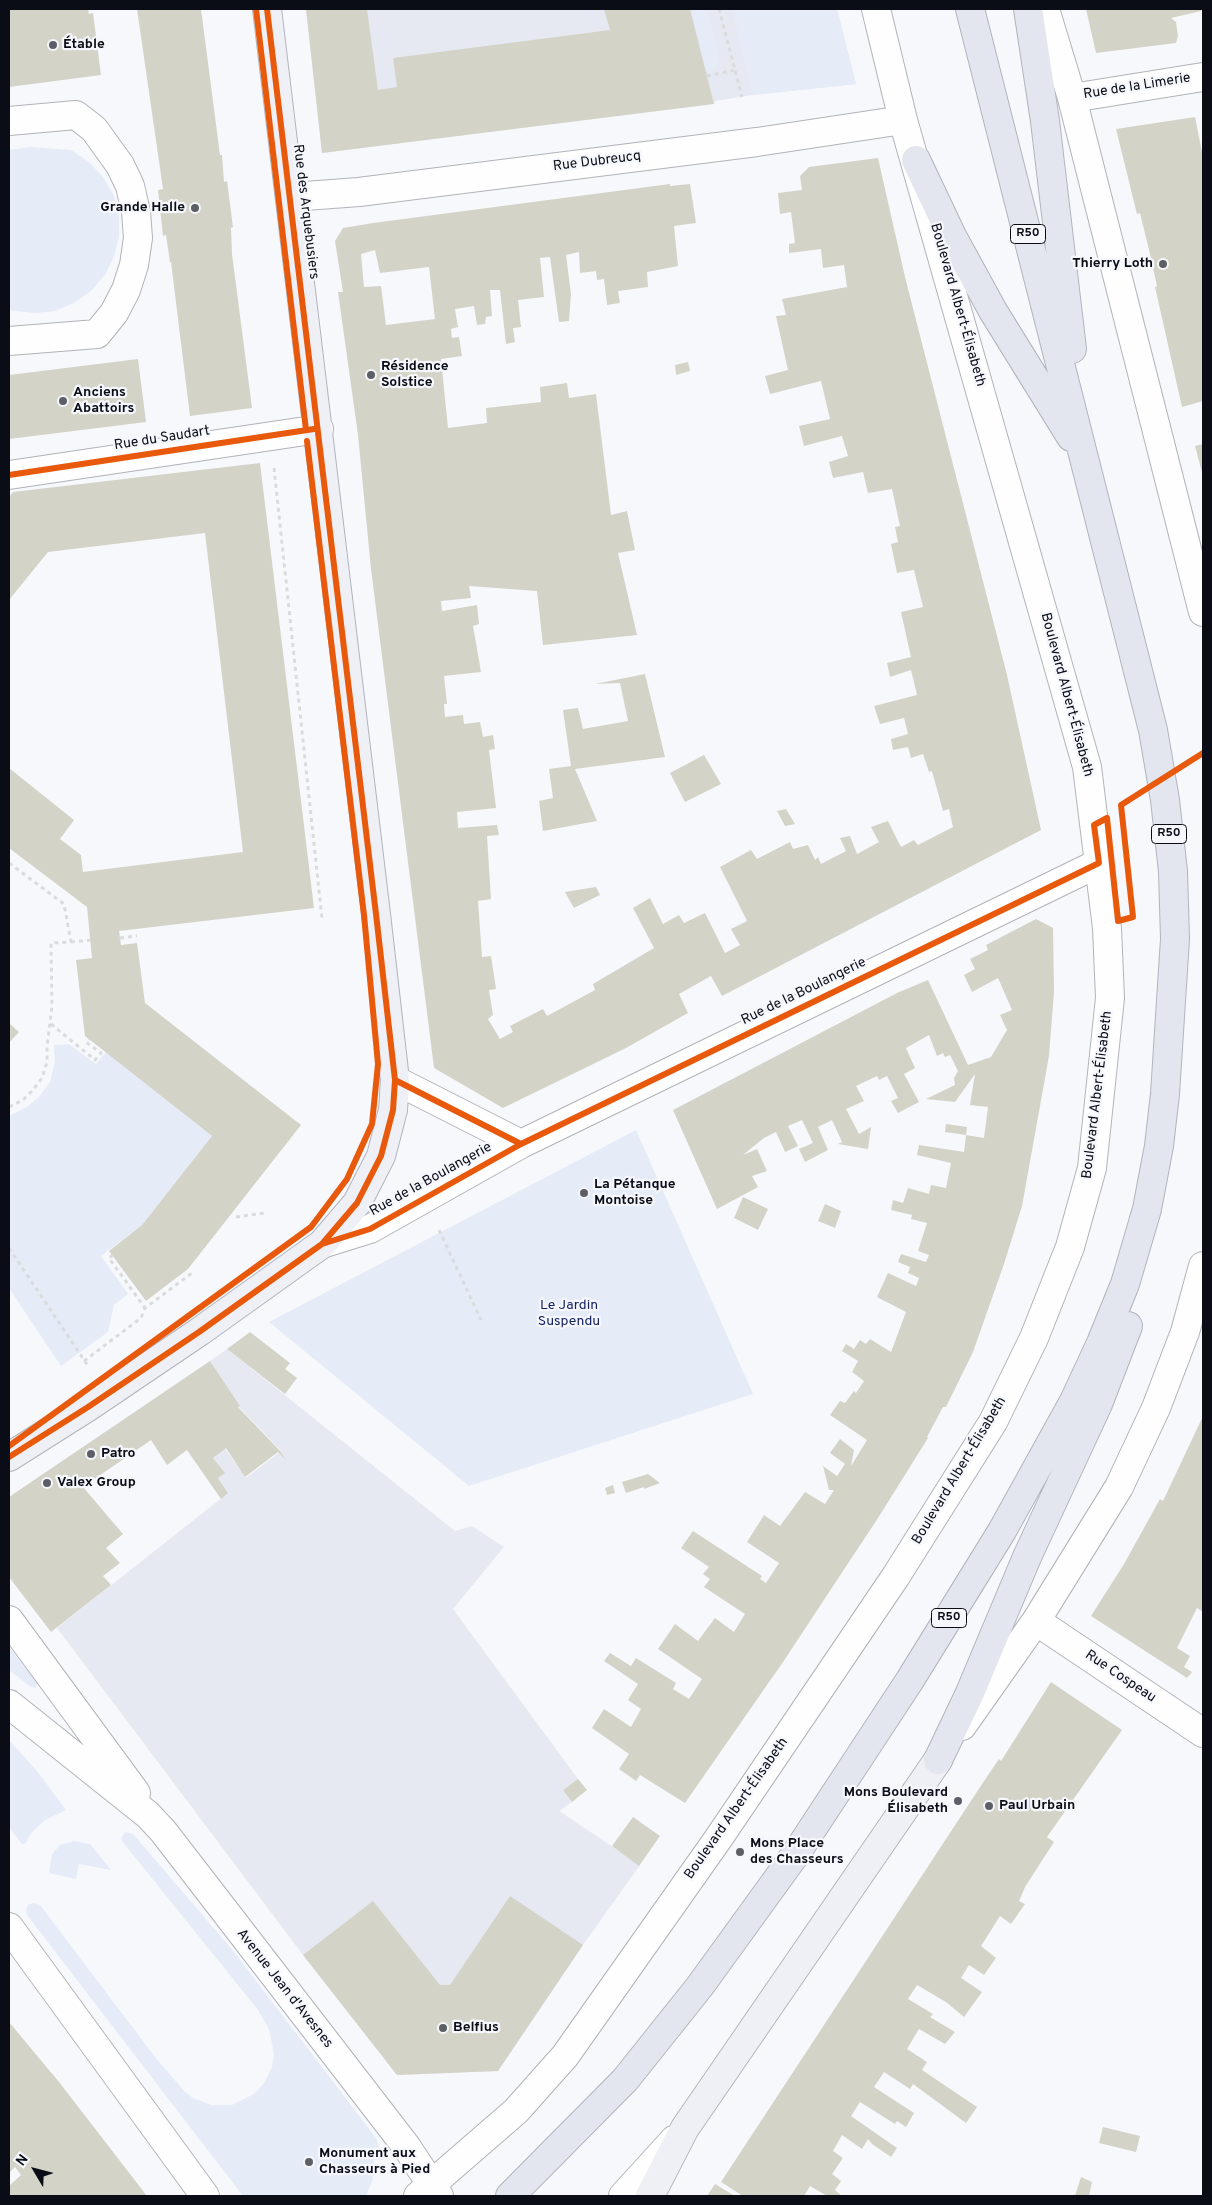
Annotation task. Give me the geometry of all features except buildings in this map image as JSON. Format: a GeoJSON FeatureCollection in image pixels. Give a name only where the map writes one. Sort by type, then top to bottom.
{"type":"FeatureCollection","features":[{"type":"Feature","properties":{"kind":"highway","name":"R50"},"geometry":{"type":"LineString","coordinates":[[510,2196],[625,2080],[700,1986],[797,1852],[910,1680],[982,1564],[1074,1401],[1101,1343],[1125,1284],[1147,1209],[1159,1146],[1166,1094],[1175,938],[1173,871],[1165,800],[1154,730],[970,9]]}},
{"type":"Feature","properties":{"kind":"highway"},"geometry":{"type":"LineString","coordinates":[[1028,9],[1046,130],[1085,460]]}},
{"type":"Feature","properties":{"kind":"highway"},"geometry":{"type":"LineString","coordinates":[[916,160],[952,236],[993,311],[1085,460]]}},
{"type":"Feature","properties":{"kind":"highway"},"geometry":{"type":"LineString","coordinates":[[938,1760],[969,1695],[1027,1557],[1098,1404],[1137,1302],[1165,1207],[1173,1154],[1177,1091],[1175,938]]}},
{"type":"Feature","properties":{"kind":"main road","name":"Rue des Arquebusiers"},"geometry":{"type":"LineString","coordinates":[[9,1457],[199,1332],[322,1244],[357,1203],[381,1156],[393,1110],[395,1080],[319,428],[267,9]]}},
{"type":"Feature","properties":{"kind":"main road"},"geometry":{"type":"LineString","coordinates":[[650,2196],[685,2128],[938,1760]]}},
{"type":"Feature","properties":{"kind":"street","name":"Boulevard Albert-Élisabeth"},"geometry":{"type":"LineString","coordinates":[[430,2193],[516,2111],[565,2056],[718,1839],[945,1501],[993,1422],[1034,1338],[1070,1247],[1092,1168],[1110,998],[1107,928],[1088,768],[916,160],[903,120],[876,9]]}},
{"type":"Feature","properties":{"kind":"street"},"geometry":{"type":"LineString","coordinates":[[1045,9],[1072,98],[1203,612]]}},
{"type":"Feature","properties":{"kind":"street","name":"Rue de la Limerie"},"geometry":{"type":"LineString","coordinates":[[1072,98],[1203,77]]}},
{"type":"Feature","properties":{"kind":"street"},"geometry":{"type":"LineString","coordinates":[[9,120],[76,115],[94,129],[120,165],[130,186],[136,212],[138,238],[134,265],[126,290],[114,313],[97,334],[9,341]]}},
{"type":"Feature","properties":{"kind":"street","name":"Rue Dubreucq"},"geometry":{"type":"LineString","coordinates":[[291,197],[359,192],[757,142],[903,120]]}},
{"type":"Feature","properties":{"kind":"street","name":"Rue du Saudart"},"geometry":{"type":"LineString","coordinates":[[9,475],[319,428]]}},
{"type":"Feature","properties":{"kind":"street","name":"Rue de la Boulangerie"},"geometry":{"type":"LineString","coordinates":[[322,1244],[370,1228],[521,1144],[1099,863]]}},
{"type":"Feature","properties":{"kind":"street","name":"Rue de la Boulangerie"},"geometry":{"type":"LineString","coordinates":[[395,1080],[521,1144]]}},
{"type":"Feature","properties":{"kind":"street"},"geometry":{"type":"LineString","coordinates":[[938,1760],[1036,1622],[1119,1487],[1152,1417],[1185,1332],[1203,1266]]}},
{"type":"Feature","properties":{"kind":"street","name":"Avenue Jean d'Avesnes"},"geometry":{"type":"LineString","coordinates":[[9,1620],[163,1831],[406,2146],[430,2193]]}},
{"type":"Feature","properties":{"kind":"street","name":"Rue Cospeau"},"geometry":{"type":"LineString","coordinates":[[1036,1622],[1203,1733]]}},
{"type":"Feature","properties":{"kind":"street","name":"Avenue Jean d'Avesnes"},"geometry":{"type":"LineString","coordinates":[[9,1704],[148,1815],[163,1831]]}},
{"type":"Feature","properties":{"kind":"street"},"geometry":{"type":"LineString","coordinates":[[9,1927],[205,2196]]}},
{"type":"Feature","properties":{"kind":"street"},"geometry":{"type":"LineString","coordinates":[[623,2196],[685,2128]]}},
{"type":"Feature","properties":{"kind":"path"},"geometry":{"type":"LineString","coordinates":[[719,9],[742,97]]}},
{"type":"Feature","properties":{"kind":"path"},"geometry":{"type":"LineString","coordinates":[[708,76],[734,70]]}},
{"type":"Feature","properties":{"kind":"path"},"geometry":{"type":"LineString","coordinates":[[271,435],[322,919]]}},
{"type":"Feature","properties":{"kind":"path"},"geometry":{"type":"LineString","coordinates":[[9,863],[64,904],[71,942]]}},
{"type":"Feature","properties":{"kind":"path"},"geometry":{"type":"LineString","coordinates":[[120,938],[136,936]]}},
{"type":"Feature","properties":{"kind":"path"},"geometry":{"type":"LineString","coordinates":[[9,1107],[22,1100],[42,1078],[47,1062],[52,1006],[51,943],[91,940]]}},
{"type":"Feature","properties":{"kind":"path"},"geometry":{"type":"LineString","coordinates":[[50,1023],[95,1060],[100,1053],[86,1042],[88,1039]]}},
{"type":"Feature","properties":{"kind":"path"},"geometry":{"type":"LineString","coordinates":[[236,1217],[265,1214]]}},
{"type":"Feature","properties":{"kind":"path"},"geometry":{"type":"LineString","coordinates":[[436,1225],[481,1320]]}},
{"type":"Feature","properties":{"kind":"path"},"geometry":{"type":"LineString","coordinates":[[9,1248],[106,1394]]}},
{"type":"Feature","properties":{"kind":"path"},"geometry":{"type":"LineString","coordinates":[[112,1255],[109,1258],[145,1308]]}},
{"type":"Feature","properties":{"kind":"path"},"geometry":{"type":"LineString","coordinates":[[84,1361],[141,1318],[145,1308],[192,1273]]}},
{"type":"Feature","properties":{"kind":"shaded area"},"geometry":{"type":"Polygon","coordinates":[[[306,9],[837,9],[856,84],[753,95],[715,101],[715,103],[322,153],[306,9]]]}},
{"type":"Feature","properties":{"kind":"shaded area"},"geometry":{"type":"Polygon","coordinates":[[[227,1349],[455,1531],[472,1526],[504,1547],[453,1609],[578,1779],[563,1790],[572,1802],[559,1811],[640,1865],[583,1945],[498,2071],[397,2075],[303,1955],[57,1628],[228,1493],[218,1478],[224,1473],[213,1458],[225,1448],[246,1478],[281,1451],[239,1407],[210,1361],[227,1349]]]}},
{"type":"Feature","properties":{"kind":"green space"},"geometry":{"type":"Polygon","coordinates":[[[690,9],[707,9],[720,63],[716,69],[706,70],[690,9]]]}},
{"type":"Feature","properties":{"kind":"green space"},"geometry":{"type":"Polygon","coordinates":[[[732,9],[837,9],[856,84],[753,95],[732,9]]]}},
{"type":"Feature","properties":{"kind":"green space"},"geometry":{"type":"Polygon","coordinates":[[[31,147],[71,150],[89,162],[103,177],[114,196],[119,217],[119,237],[114,257],[105,275],[91,291],[74,303],[55,311],[35,313],[9,310],[9,150],[31,147]]]}},
{"type":"Feature","properties":{"kind":"green space"},"geometry":{"type":"Polygon","coordinates":[[[69,1044],[96,1064],[106,1052],[212,1136],[142,1225],[101,1256],[128,1294],[114,1305],[108,1332],[61,1366],[9,1288],[9,1116],[27,1107],[40,1096],[50,1082],[55,1062],[54,1045],[69,1044]]]}},
{"type":"Feature","properties":{"kind":"green space","name":"Le Jardin Suspendu"},"geometry":{"type":"Polygon","coordinates":[[[636,1130],[753,1394],[469,1486],[269,1322],[636,1130]]]}},
{"type":"Feature","properties":{"kind":"green space"},"geometry":{"type":"Polygon","coordinates":[[[9,1647],[37,1682],[36,1688],[31,1687],[9,1670],[9,1647]]]}},
{"type":"Feature","properties":{"kind":"green space"},"geometry":{"type":"Polygon","coordinates":[[[9,1740],[37,1771],[66,1810],[45,1820],[32,1832],[25,1844],[22,1844],[9,1827],[9,1740]]]}},
{"type":"Feature","properties":{"kind":"green space"},"geometry":{"type":"Polygon","coordinates":[[[125,1832],[133,1834],[235,1953],[376,2138],[384,2160],[374,2160],[373,2179],[366,2196],[243,2196],[27,1915],[28,1905],[33,1903],[40,1905],[155,2057],[184,2091],[193,2098],[211,2105],[232,2105],[254,2094],[264,2083],[272,2067],[274,2054],[269,2029],[258,2010],[122,1841],[125,1832]]]}},
{"type":"Feature","properties":{"kind":"green space"},"geometry":{"type":"Polygon","coordinates":[[[74,1841],[90,1844],[111,1870],[79,1864],[76,1879],[49,1873],[52,1854],[60,1845],[74,1841]]]}},
{"type":"Feature","properties":{"kind":"cycle path"},"geometry":{"type":"LineString","coordinates":[[256,9],[306,430]]}},
{"type":"Feature","properties":{"kind":"cycle path"},"geometry":{"type":"LineString","coordinates":[[9,1457],[88,1407],[199,1332],[322,1244],[357,1203],[381,1156],[393,1110],[395,1080],[267,9]]}},
{"type":"Feature","properties":{"kind":"cycle path"},"geometry":{"type":"LineString","coordinates":[[9,475],[314,429]]}},
{"type":"Feature","properties":{"kind":"cycle path"},"geometry":{"type":"LineString","coordinates":[[9,1446],[311,1227],[347,1179],[372,1124],[378,1064],[364,915],[307,441]]}},
{"type":"Feature","properties":{"kind":"cycle path"},"geometry":{"type":"LineString","coordinates":[[322,1244],[370,1229],[521,1144],[1099,863],[1094,825],[1107,818],[1118,921],[1133,917],[1121,805],[1203,753]]}},
{"type":"Feature","properties":{"kind":"cycle path"},"geometry":{"type":"LineString","coordinates":[[395,1080],[521,1144]]}},
{"type":"Feature","properties":{"kind":"place","name":"Étable"},"geometry":{"type":"Point","coordinates":[53,45]}},
{"type":"Feature","properties":{"kind":"place","name":"Grande Halle"},"geometry":{"type":"Point","coordinates":[195,208]}},
{"type":"Feature","properties":{"kind":"place","name":"Thierry Loth"},"geometry":{"type":"Point","coordinates":[1163,264]}},
{"type":"Feature","properties":{"kind":"place","name":"Résidence Solstice"},"geometry":{"type":"Point","coordinates":[371,375]}},
{"type":"Feature","properties":{"kind":"place","name":"Anciens Abattoirs"},"geometry":{"type":"Point","coordinates":[63,401]}},
{"type":"Feature","properties":{"kind":"place","name":"La Pétanque Montoise"},"geometry":{"type":"Point","coordinates":[584,1193]}},
{"type":"Feature","properties":{"kind":"place","name":"Patro"},"geometry":{"type":"Point","coordinates":[91,1454]}},
{"type":"Feature","properties":{"kind":"place","name":"Valex Group"},"geometry":{"type":"Point","coordinates":[47,1483]}},
{"type":"Feature","properties":{"kind":"place","name":"Mons Boulevard Élisabeth"},"geometry":{"type":"Point","coordinates":[958,1801]}},
{"type":"Feature","properties":{"kind":"place","name":"Paul Urbain"},"geometry":{"type":"Point","coordinates":[989,1806]}},
{"type":"Feature","properties":{"kind":"place","name":"Mons Place des Chasseurs"},"geometry":{"type":"Point","coordinates":[740,1852]}},
{"type":"Feature","properties":{"kind":"place","name":"Belfius"},"geometry":{"type":"Point","coordinates":[443,2028]}},
{"type":"Feature","properties":{"kind":"place","name":"Monument aux Chasseurs à Pied"},"geometry":{"type":"Point","coordinates":[309,2162]}}]}
